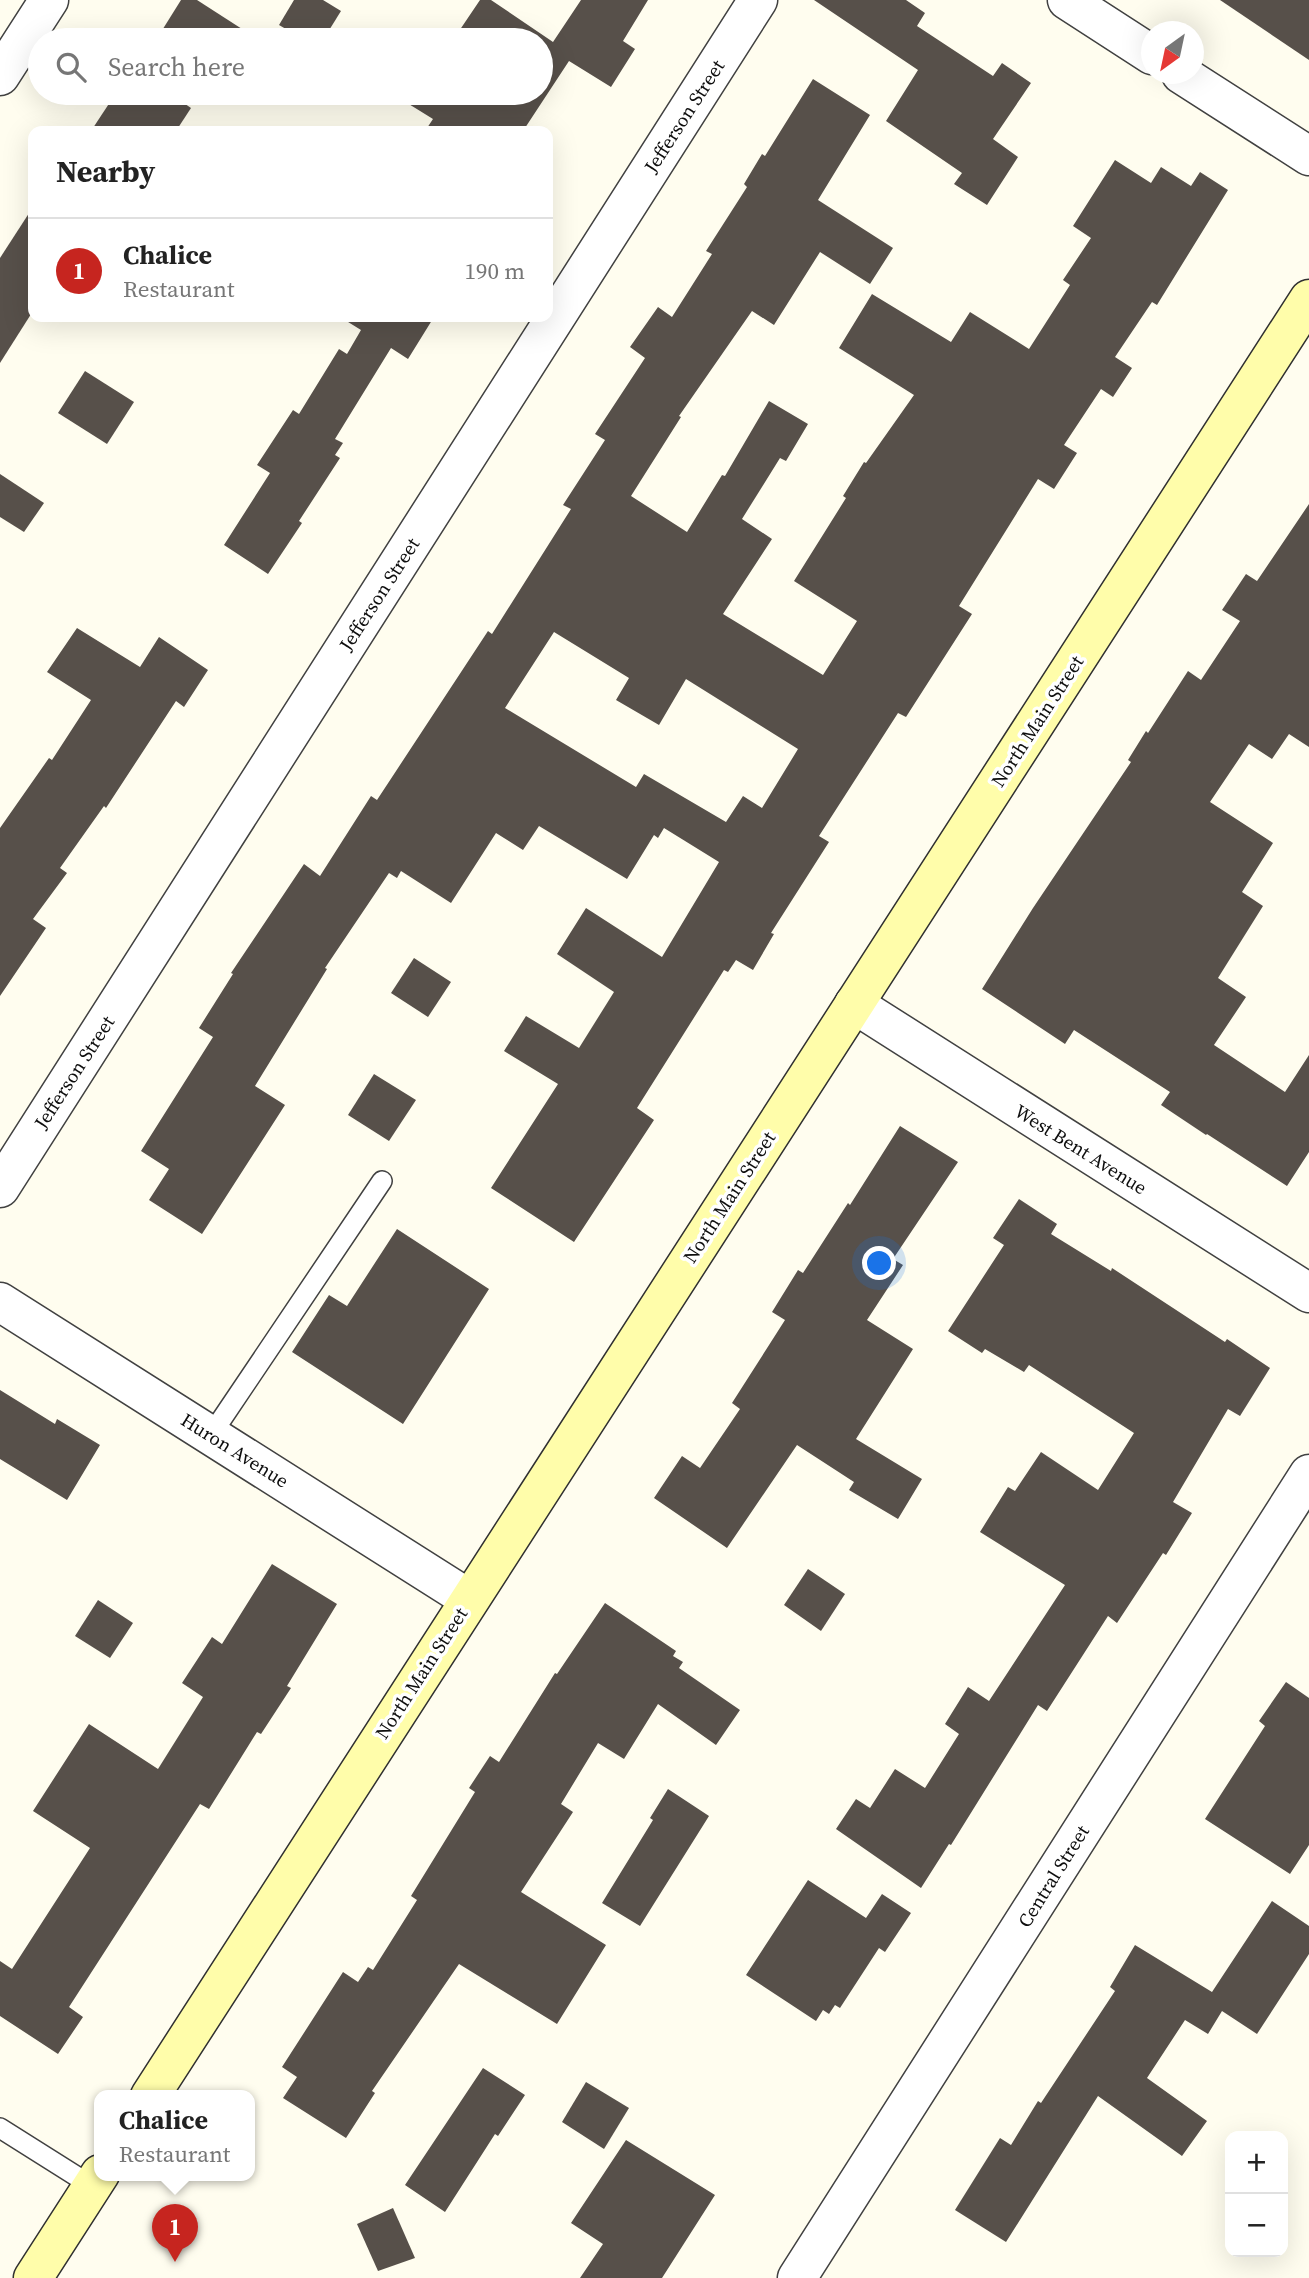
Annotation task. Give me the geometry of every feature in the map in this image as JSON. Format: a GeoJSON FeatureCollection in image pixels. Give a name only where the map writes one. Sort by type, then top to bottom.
{"type":"FeatureCollection","features":[{"type":"Feature","properties":{"kind":"main road","name":"North Main Street"},"geometry":{"type":"LineString","coordinates":[[154,2090],[1309,299]]}},
{"type":"Feature","properties":{"kind":"main road"},"geometry":{"type":"LineString","coordinates":[[33,2278],[95,2181]]}},
{"type":"Feature","properties":{"kind":"street"},"geometry":{"type":"LineString","coordinates":[[31,28],[49,0]]}},
{"type":"Feature","properties":{"kind":"street","name":"Jefferson Street"},"geometry":{"type":"LineString","coordinates":[[553,321],[758,0]]}},
{"type":"Feature","properties":{"kind":"street"},"geometry":{"type":"LineString","coordinates":[[1067,0],[1141,48]]}},
{"type":"Feature","properties":{"kind":"street"},"geometry":{"type":"LineString","coordinates":[[0,76],[28,33]]}},
{"type":"Feature","properties":{"kind":"street"},"geometry":{"type":"LineString","coordinates":[[1197,84],[1309,156]]}},
{"type":"Feature","properties":{"kind":"street","name":"Jefferson Street"},"geometry":{"type":"LineString","coordinates":[[0,1188],[553,322]]}},
{"type":"Feature","properties":{"kind":"street","name":"West Bent Avenue"},"geometry":{"type":"LineString","coordinates":[[854,1004],[1309,1293]]}},
{"type":"Feature","properties":{"kind":"street","name":"Huron Avenue"},"geometry":{"type":"LineString","coordinates":[[0,1302],[469,1599]]}},
{"type":"Feature","properties":{"kind":"street","name":"Central Street"},"geometry":{"type":"LineString","coordinates":[[797,2278],[1309,1474]]}},
{"type":"Feature","properties":{"kind":"lane"},"geometry":{"type":"LineString","coordinates":[[211,1434],[382,1181]]}},
{"type":"Feature","properties":{"kind":"lane"},"geometry":{"type":"LineString","coordinates":[[0,2128],[94,2179]]}},
{"type":"Feature","properties":{"kind":"building"},"geometry":{"type":"Polygon","coordinates":[[[181,0],[197,0],[240,28],[164,28],[181,0]]]}},
{"type":"Feature","properties":{"kind":"building"},"geometry":{"type":"Polygon","coordinates":[[[294,0],[323,0],[341,11],[330,28],[284,28],[279,25],[294,0]]]}},
{"type":"Feature","properties":{"kind":"building"},"geometry":{"type":"Polygon","coordinates":[[[480,0],[491,0],[532,28],[461,28],[480,0]]]}},
{"type":"Feature","properties":{"kind":"building"},"geometry":{"type":"Polygon","coordinates":[[[581,0],[648,0],[623,41],[635,49],[611,87],[569,61],[553,85],[553,42],[581,0]]]}},
{"type":"Feature","properties":{"kind":"building"},"geometry":{"type":"Polygon","coordinates":[[[814,0],[906,0],[925,13],[917,26],[993,76],[1002,63],[1031,83],[993,139],[1018,157],[987,205],[954,184],[962,173],[886,121],[918,70],[814,0]]]}},
{"type":"Feature","properties":{"kind":"building"},"geometry":{"type":"Polygon","coordinates":[[[1220,0],[1309,0],[1309,60],[1220,0]]]}},
{"type":"Feature","properties":{"kind":"building"},"geometry":{"type":"Polygon","coordinates":[[[813,79],[870,115],[818,200],[893,248],[870,284],[820,252],[774,325],[752,311],[679,416],[681,417],[631,496],[687,532],[722,475],[725,476],[769,401],[808,424],[786,461],[780,458],[742,519],[772,539],[723,614],[823,675],[857,621],[794,581],[846,498],[843,496],[864,462],[866,463],[914,395],[839,348],[872,294],[951,342],[970,312],[1029,349],[1070,285],[1063,280],[1091,238],[1073,226],[1115,160],[1151,183],[1161,167],[1191,186],[1200,172],[1228,190],[1157,305],[1152,302],[1115,357],[1132,368],[1113,397],[1101,389],[1064,445],[1077,453],[1054,489],[1038,479],[959,606],[972,614],[906,717],[898,713],[819,836],[829,842],[771,933],[774,934],[753,970],[736,960],[728,972],[724,970],[637,1108],[654,1120],[574,1242],[491,1188],[558,1084],[504,1051],[526,1016],[579,1048],[614,992],[557,954],[586,908],[662,957],[719,862],[664,828],[658,838],[654,835],[627,879],[539,826],[523,850],[496,833],[451,903],[401,871],[397,878],[389,873],[325,968],[327,969],[255,1086],[285,1105],[202,1234],[149,1200],[169,1169],[141,1151],[213,1037],[199,1028],[233,974],[231,973],[304,864],[320,876],[371,796],[377,800],[488,631],[492,634],[571,509],[563,505],[605,440],[595,434],[645,358],[630,347],[658,307],[672,317],[712,254],[706,251],[747,187],[744,184],[762,154],[765,156],[813,79]],[[554,632],[505,708],[636,787],[644,774],[726,822],[743,796],[762,808],[798,749],[686,679],[659,725],[616,700],[629,678],[554,632]]]}},
{"type":"Feature","properties":{"kind":"building"},"geometry":{"type":"Polygon","coordinates":[[[108,105],[187,105],[191,108],[179,126],[94,126],[108,105]]]}},
{"type":"Feature","properties":{"kind":"building"},"geometry":{"type":"Polygon","coordinates":[[[410,105],[540,105],[526,126],[428,126],[433,119],[410,105]]]}},
{"type":"Feature","properties":{"kind":"building"},"geometry":{"type":"Polygon","coordinates":[[[28,215],[28,319],[0,363],[0,258],[28,215]]]}},
{"type":"Feature","properties":{"kind":"building"},"geometry":{"type":"Polygon","coordinates":[[[348,322],[431,322],[408,359],[391,348],[335,439],[343,443],[335,455],[340,458],[268,574],[224,545],[270,473],[257,465],[293,410],[299,414],[339,349],[347,354],[361,330],[348,322]]]}},
{"type":"Feature","properties":{"kind":"building"},"geometry":{"type":"Polygon","coordinates":[[[85,371],[134,402],[107,444],[58,413],[85,371]]]}},
{"type":"Feature","properties":{"kind":"building"},"geometry":{"type":"Polygon","coordinates":[[[0,474],[44,503],[24,532],[0,517],[0,474]]]}},
{"type":"Feature","properties":{"kind":"building"},"geometry":{"type":"Polygon","coordinates":[[[1309,504],[1309,747],[1289,734],[1272,759],[1249,744],[1210,802],[1273,843],[1242,892],[1263,906],[1218,978],[1246,997],[1214,1045],[1285,1092],[1309,1055],[1309,1152],[1287,1186],[1161,1105],[1170,1092],[1074,1030],[1065,1044],[982,989],[1131,762],[1128,760],[1146,731],[1148,733],[1188,671],[1201,680],[1240,621],[1222,610],[1246,574],[1257,581],[1309,504]]]}},
{"type":"Feature","properties":{"kind":"building"},"geometry":{"type":"Polygon","coordinates":[[[77,628],[140,667],[159,637],[208,670],[184,707],[176,701],[106,808],[104,806],[60,868],[67,873],[33,919],[46,928],[0,996],[0,828],[49,758],[52,760],[91,700],[47,672],[77,628]]]}},
{"type":"Feature","properties":{"kind":"building"},"geometry":{"type":"Polygon","coordinates":[[[414,958],[451,982],[428,1017],[391,993],[414,958]]]}},
{"type":"Feature","properties":{"kind":"building"},"geometry":{"type":"Polygon","coordinates":[[[374,1074],[416,1100],[389,1141],[348,1115],[374,1074]]]}},
{"type":"Feature","properties":{"kind":"building"},"geometry":{"type":"Polygon","coordinates":[[[900,1126],[958,1162],[893,1259],[903,1265],[867,1320],[913,1349],[856,1439],[922,1479],[898,1519],[849,1490],[854,1482],[797,1445],[727,1548],[654,1498],[682,1456],[700,1468],[740,1409],[732,1403],[785,1320],[772,1312],[798,1270],[803,1273],[848,1203],[850,1205],[900,1126]]]}},
{"type":"Feature","properties":{"kind":"building"},"geometry":{"type":"Polygon","coordinates":[[[1019,1199],[1057,1224],[1051,1234],[1111,1271],[1112,1268],[1270,1368],[1240,1416],[1228,1409],[1173,1502],[1192,1513],[1166,1555],[1163,1553],[1117,1623],[1108,1616],[1047,1711],[1038,1705],[951,1845],[949,1844],[921,1888],[836,1829],[856,1799],[870,1808],[895,1769],[925,1788],[959,1734],[945,1724],[968,1687],[989,1701],[1065,1585],[980,1532],[1008,1487],[1015,1491],[1041,1452],[1098,1490],[1134,1433],[1029,1365],[1024,1372],[985,1349],[982,1353],[948,1331],[1004,1245],[993,1238],[1019,1199]]]}},
{"type":"Feature","properties":{"kind":"building"},"geometry":{"type":"Polygon","coordinates":[[[397,1229],[489,1289],[403,1424],[292,1352],[329,1295],[347,1306],[397,1229]]]}},
{"type":"Feature","properties":{"kind":"building"},"geometry":{"type":"Polygon","coordinates":[[[0,1390],[55,1424],[57,1419],[100,1445],[67,1500],[0,1459],[0,1390]]]}},
{"type":"Feature","properties":{"kind":"building"},"geometry":{"type":"Polygon","coordinates":[[[272,1564],[337,1604],[287,1686],[291,1688],[261,1734],[257,1732],[209,1809],[200,1804],[69,2007],[83,2017],[58,2054],[0,2016],[0,1961],[12,1969],[90,1848],[33,1811],[89,1724],[158,1769],[203,1697],[182,1683],[212,1637],[222,1644],[272,1564]]]}},
{"type":"Feature","properties":{"kind":"building"},"geometry":{"type":"Polygon","coordinates":[[[808,1569],[845,1594],[821,1631],[784,1605],[808,1569]]]}},
{"type":"Feature","properties":{"kind":"building"},"geometry":{"type":"Polygon","coordinates":[[[98,1600],[133,1623],[110,1658],[75,1636],[98,1600]]]}},
{"type":"Feature","properties":{"kind":"building"},"geometry":{"type":"Polygon","coordinates":[[[605,1603],[676,1651],[673,1656],[683,1662],[679,1668],[740,1710],[716,1745],[658,1704],[624,1759],[598,1743],[561,1804],[573,1812],[521,1892],[606,1945],[557,2024],[459,1964],[372,2091],[375,2093],[346,2138],[283,2098],[297,2077],[282,2067],[343,1972],[358,1982],[368,1967],[373,1970],[417,1900],[411,1896],[475,1792],[469,1788],[490,1756],[499,1762],[555,1673],[557,1674],[605,1603]]]}},
{"type":"Feature","properties":{"kind":"building"},"geometry":{"type":"Polygon","coordinates":[[[1286,1682],[1309,1698],[1309,1845],[1290,1874],[1205,1819],[1265,1726],[1259,1721],[1286,1682]]]}},
{"type":"Feature","properties":{"kind":"building"},"geometry":{"type":"Polygon","coordinates":[[[668,1789],[709,1816],[640,1926],[602,1903],[653,1820],[650,1818],[668,1789]]]}},
{"type":"Feature","properties":{"kind":"building"},"geometry":{"type":"Polygon","coordinates":[[[808,1880],[866,1918],[882,1894],[911,1913],[885,1952],[879,1948],[840,2008],[835,2005],[829,2014],[823,2010],[816,2021],[746,1975],[808,1880]]]}},
{"type":"Feature","properties":{"kind":"building"},"geometry":{"type":"Polygon","coordinates":[[[1272,1901],[1309,1926],[1309,1954],[1257,2034],[1222,2011],[1208,2034],[1185,2020],[1147,2078],[1207,2121],[1182,2156],[1098,2096],[1006,2242],[955,2210],[1000,2138],[1011,2145],[1038,2101],[1041,2103],[1115,1991],[1110,1987],[1135,1945],[1212,1992],[1272,1901]]]}},
{"type":"Feature","properties":{"kind":"building"},"geometry":{"type":"Polygon","coordinates":[[[483,2068],[525,2095],[498,2136],[495,2134],[445,2212],[405,2185],[483,2068]]]}},
{"type":"Feature","properties":{"kind":"building"},"geometry":{"type":"Polygon","coordinates":[[[586,2082],[629,2108],[604,2149],[562,2122],[586,2082]]]}},
{"type":"Feature","properties":{"kind":"building"},"geometry":{"type":"Polygon","coordinates":[[[626,2140],[715,2195],[662,2278],[580,2278],[603,2244],[571,2223],[626,2140]]]}},
{"type":"Feature","properties":{"kind":"building"},"geometry":{"type":"Polygon","coordinates":[[[393,2208],[415,2258],[378,2271],[357,2224],[393,2208]]]}},
{"type":"Feature","properties":{"kind":"place","name":"Chalice"},"geometry":{"type":"Point","coordinates":[175,2262]}}]}
